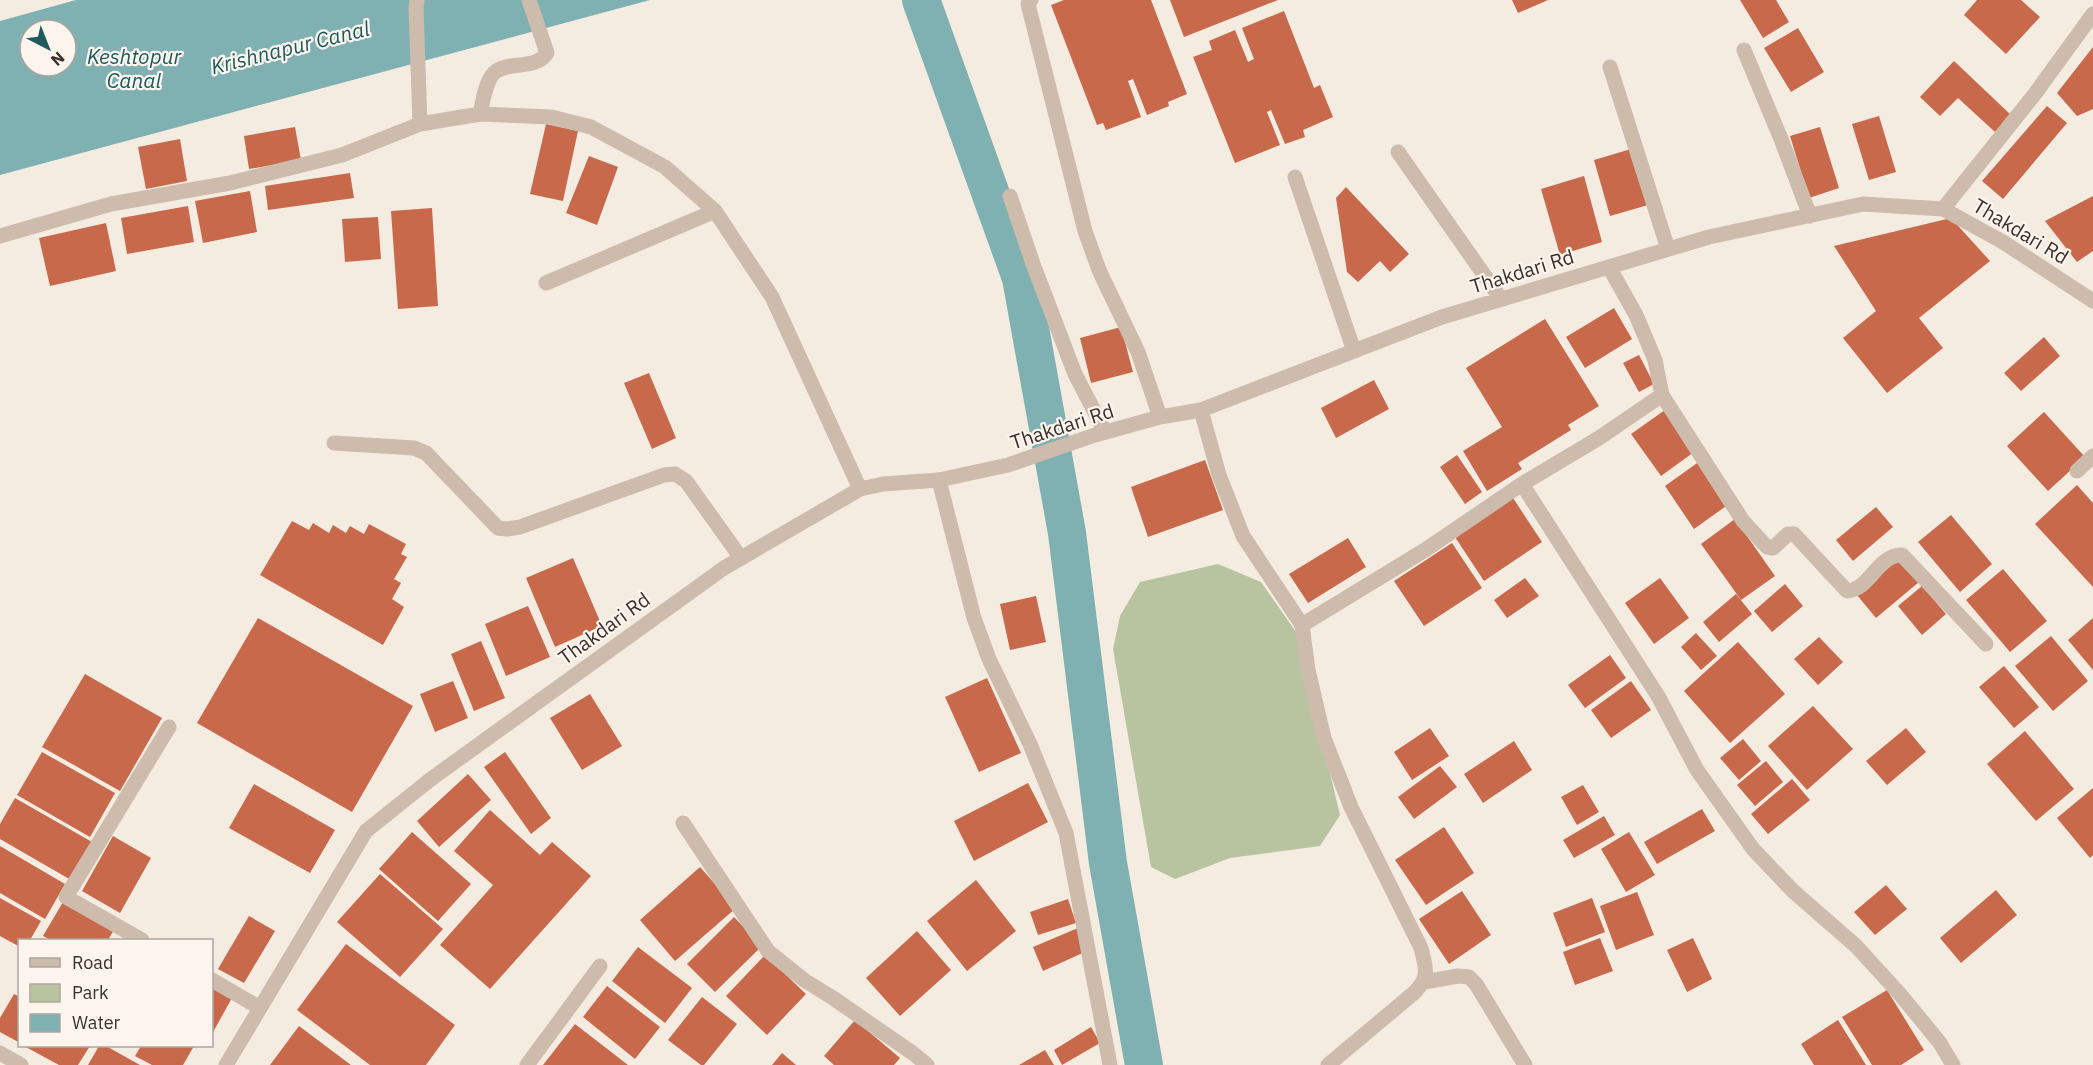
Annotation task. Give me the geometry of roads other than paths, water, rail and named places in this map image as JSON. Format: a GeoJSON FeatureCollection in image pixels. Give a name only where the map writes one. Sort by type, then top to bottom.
{"type":"FeatureCollection","features":[{"type":"Feature","properties":{"kind":"street"},"geometry":{"type":"LineString","coordinates":[[417,0],[420,124]]}},
{"type":"Feature","properties":{"kind":"street"},"geometry":{"type":"LineString","coordinates":[[480,114],[494,73],[501,69],[535,62],[547,53],[529,0]]}},
{"type":"Feature","properties":{"kind":"street"},"geometry":{"type":"LineString","coordinates":[[1031,0],[1028,4],[1085,231],[1099,270],[1138,352],[1160,417]]}},
{"type":"Feature","properties":{"kind":"street"},"geometry":{"type":"LineString","coordinates":[[1943,209],[2034,95],[2093,14]]}},
{"type":"Feature","properties":{"kind":"street"},"geometry":{"type":"LineString","coordinates":[[1744,50],[1810,216]]}},
{"type":"Feature","properties":{"kind":"street"},"geometry":{"type":"LineString","coordinates":[[1610,67],[1668,249]]}},
{"type":"Feature","properties":{"kind":"street"},"geometry":{"type":"LineString","coordinates":[[0,236],[111,204],[230,183],[342,155],[420,124],[480,114],[551,117],[591,127],[665,167],[715,211],[772,297],[860,489]]}},
{"type":"Feature","properties":{"kind":"street"},"geometry":{"type":"LineString","coordinates":[[1398,152],[1501,299]]}},
{"type":"Feature","properties":{"kind":"street"},"geometry":{"type":"LineString","coordinates":[[1295,177],[1354,351]]}},
{"type":"Feature","properties":{"kind":"street"},"geometry":{"type":"LineString","coordinates":[[1010,196],[1033,264],[1100,434]]}},
{"type":"Feature","properties":{"kind":"street","name":"Thakdari Rd"},"geometry":{"type":"LineString","coordinates":[[226,1065],[366,831],[431,778],[724,568],[860,489],[883,484],[939,480],[1008,465],[1100,434],[1160,417],[1201,410],[1442,316],[1709,237],[1863,204],[1943,209],[2003,242],[2093,301]]}},
{"type":"Feature","properties":{"kind":"street"},"geometry":{"type":"LineString","coordinates":[[546,283],[715,211]]}},
{"type":"Feature","properties":{"kind":"street"},"geometry":{"type":"LineString","coordinates":[[1609,267],[1636,315],[1655,360],[1662,395],[1743,520],[1767,547],[1773,548],[1788,534],[1794,534],[1847,591],[1858,588],[1891,556],[1902,555],[1986,644]]}},
{"type":"Feature","properties":{"kind":"street"},"geometry":{"type":"LineString","coordinates":[[1302,625],[1425,550],[1522,484],[1599,438],[1662,395]]}},
{"type":"Feature","properties":{"kind":"street"},"geometry":{"type":"LineString","coordinates":[[1201,410],[1219,475],[1243,536],[1302,625],[1308,670],[1324,738],[1351,807],[1421,948],[1426,968],[1424,982]]}},
{"type":"Feature","properties":{"kind":"street"},"geometry":{"type":"LineString","coordinates":[[334,443],[414,448],[426,453],[498,528],[507,529],[520,527],[664,475],[675,474],[686,481],[741,558]]}},
{"type":"Feature","properties":{"kind":"street"},"geometry":{"type":"LineString","coordinates":[[2077,471],[2093,456]]}},
{"type":"Feature","properties":{"kind":"street"},"geometry":{"type":"LineString","coordinates":[[939,480],[974,618],[989,659],[1029,744],[1066,832],[1110,1065]]}},
{"type":"Feature","properties":{"kind":"street"},"geometry":{"type":"LineString","coordinates":[[1522,484],[1658,696],[1697,770],[1754,849],[1793,891],[1856,946],[1940,1043],[1953,1065]]}},
{"type":"Feature","properties":{"kind":"street"},"geometry":{"type":"LineString","coordinates":[[140,939],[66,897],[169,728]]}},
{"type":"Feature","properties":{"kind":"street"},"geometry":{"type":"LineString","coordinates":[[683,823],[768,951],[804,980],[905,1047],[927,1065]]}},
{"type":"Feature","properties":{"kind":"street"},"geometry":{"type":"LineString","coordinates":[[527,1065],[600,966]]}},
{"type":"Feature","properties":{"kind":"street"},"geometry":{"type":"LineString","coordinates":[[1328,1065],[1424,982],[1458,976],[1469,977],[1476,984],[1525,1065]]}},
{"type":"Feature","properties":{"kind":"street"},"geometry":{"type":"LineString","coordinates":[[213,981],[261,1008]]}},
{"type":"Feature","properties":{"kind":"street"},"geometry":{"type":"LineString","coordinates":[[0,1053],[21,1065]]}},
{"type":"Feature","properties":{"kind":"water","name":"Keshtopur Canal"},"geometry":{"type":"Polygon","coordinates":[[[76,0],[650,0],[0,175],[0,21],[76,0]]]}},
{"type":"Feature","properties":{"kind":"waterway"},"geometry":{"type":"LineString","coordinates":[[921,0],[1021,278],[1067,533],[1108,863],[1144,1065]]}},
{"type":"Feature","properties":{"kind":"water label","name":"Krishnapur Canal"},"geometry":{"type":"Point","coordinates":[290,47]}}]}
